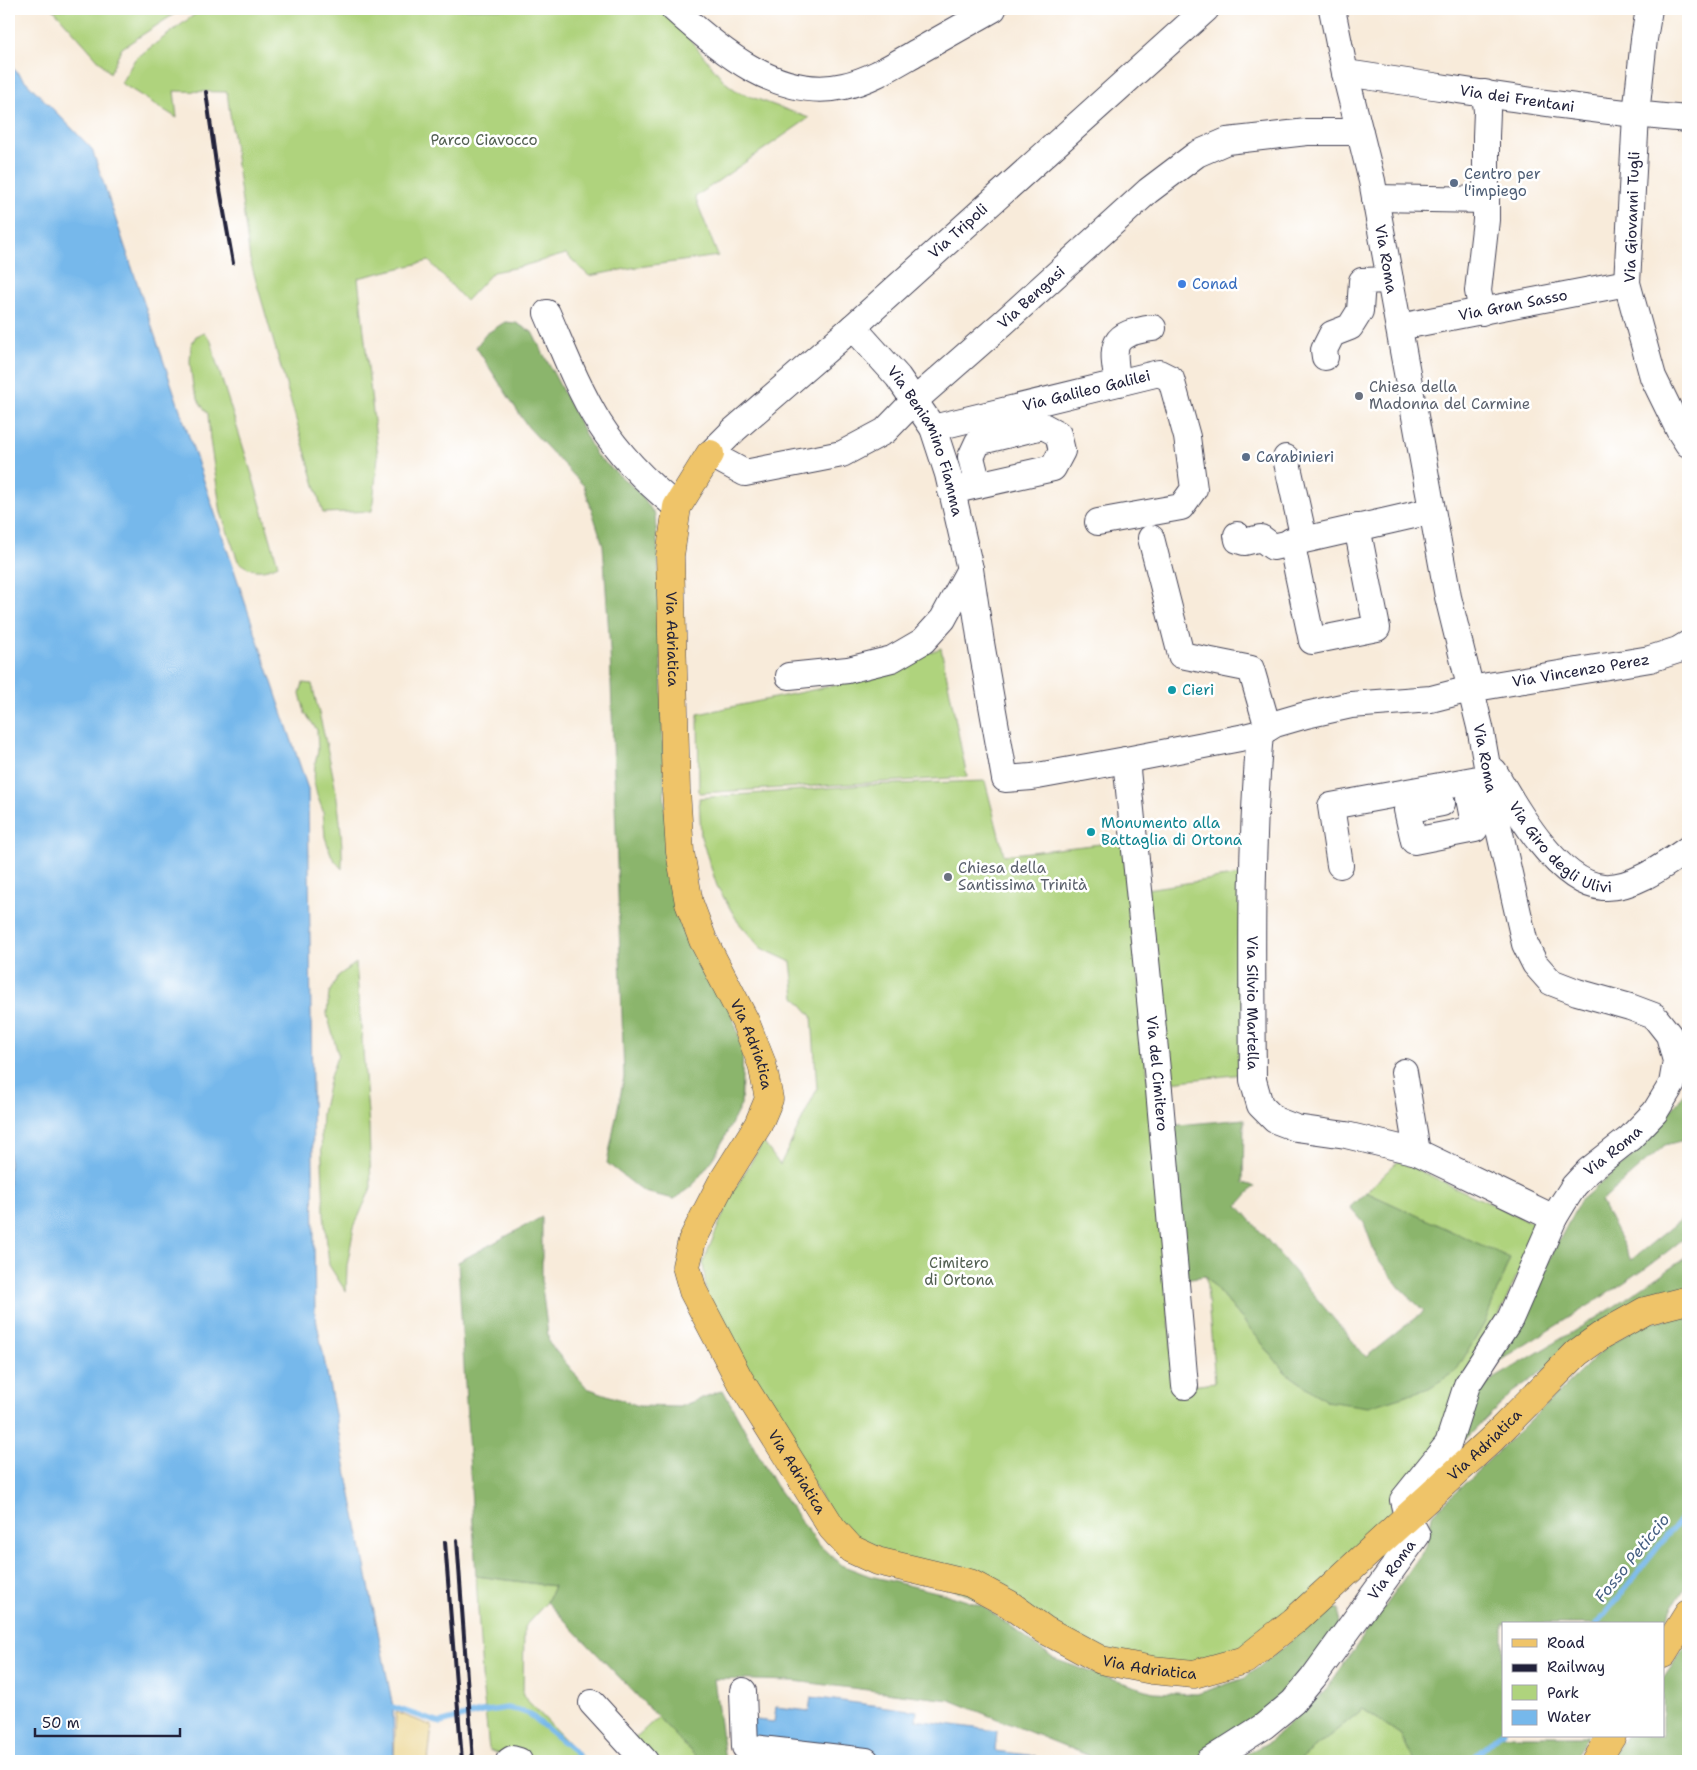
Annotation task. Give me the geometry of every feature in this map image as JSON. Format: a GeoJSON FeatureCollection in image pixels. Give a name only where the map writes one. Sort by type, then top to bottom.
{"type":"FeatureCollection","features":[{"type":"Feature","properties":{"kind":"main road","name":"Via Adriatica"},"geometry":{"type":"LineString","coordinates":[[710,454],[677,507],[670,556],[676,790],[680,852],[689,903],[703,940],[745,1021],[762,1064],[769,1099],[758,1125],[721,1184],[692,1241],[686,1266],[693,1291],[739,1379],[832,1528],[851,1549],[877,1561],[970,1583],[1009,1604],[1045,1630],[1101,1660],[1152,1670],[1194,1674],[1245,1660],[1294,1621],[1491,1440],[1577,1353],[1602,1335],[1645,1311],[1688,1300]]}},
{"type":"Feature","properties":{"kind":"main road"},"geometry":{"type":"LineString","coordinates":[[1664,1652],[1688,1614]]}},
{"type":"Feature","properties":{"kind":"main road"},"geometry":{"type":"LineString","coordinates":[[1596,1761],[1611,1738]]}},
{"type":"Feature","properties":{"kind":"street"},"geometry":{"type":"LineString","coordinates":[[674,9],[732,57],[773,78],[787,83],[818,89],[860,82],[993,9]]}},
{"type":"Feature","properties":{"kind":"street","name":"Via Tripoli"},"geometry":{"type":"LineString","coordinates":[[710,454],[734,430],[853,327],[1206,9]]}},
{"type":"Feature","properties":{"kind":"street","name":"Via Roma"},"geometry":{"type":"LineString","coordinates":[[1209,1761],[1264,1726],[1293,1702],[1313,1678],[1417,1535],[1407,1516],[1403,1500],[1448,1444],[1467,1385],[1510,1319],[1554,1218],[1574,1186],[1588,1172],[1630,1138],[1655,1112],[1672,1084],[1676,1061],[1669,1035],[1654,1016],[1551,982],[1535,964],[1525,944],[1484,781],[1470,690],[1448,597],[1375,198],[1332,9]]}},
{"type":"Feature","properties":{"kind":"street","name":"Via Giovanni Tugli"},"geometry":{"type":"LineString","coordinates":[[1649,9],[1636,115],[1627,283],[1653,377],[1688,444]]}},
{"type":"Feature","properties":{"kind":"street","name":"Via dei Frentani"},"geometry":{"type":"LineString","coordinates":[[1346,73],[1636,115],[1688,119]]}},
{"type":"Feature","properties":{"kind":"street"},"geometry":{"type":"LineString","coordinates":[[1482,312],[1478,291],[1486,220],[1487,111],[1485,93]]}},
{"type":"Feature","properties":{"kind":"street","name":"Via Bengasi"},"geometry":{"type":"LineString","coordinates":[[710,454],[745,473],[842,454],[885,431],[914,401],[1148,191],[1197,154],[1228,140],[1307,132],[1360,132]]}},
{"type":"Feature","properties":{"kind":"street"},"geometry":{"type":"LineString","coordinates":[[1375,198],[1486,200]]}},
{"type":"Feature","properties":{"kind":"street"},"geometry":{"type":"LineString","coordinates":[[1325,357],[1324,350],[1332,334],[1350,327],[1360,311],[1362,281],[1390,280]]}},
{"type":"Feature","properties":{"kind":"street","name":"Via Gran Sasso"},"geometry":{"type":"LineString","coordinates":[[1399,327],[1627,283]]}},
{"type":"Feature","properties":{"kind":"street"},"geometry":{"type":"LineString","coordinates":[[547,313],[599,423],[619,451],[652,486],[677,507]]}},
{"type":"Feature","properties":{"kind":"street","name":"Via Beniamino Fiamma"},"geometry":{"type":"LineString","coordinates":[[853,327],[898,377],[932,428],[952,491],[970,569],[1005,779],[1025,778],[1126,760]]}},
{"type":"Feature","properties":{"kind":"street"},"geometry":{"type":"LineString","coordinates":[[1118,382],[1114,356],[1118,341],[1130,332],[1153,328]]}},
{"type":"Feature","properties":{"kind":"street","name":"Via Galileo Galilei"},"geometry":{"type":"LineString","coordinates":[[932,428],[1159,373],[1171,379],[1187,437],[1194,489],[1181,507],[1098,522]]}},
{"type":"Feature","properties":{"kind":"street"},"geometry":{"type":"LineString","coordinates":[[1286,458],[1312,641],[1377,628],[1357,527]]}},
{"type":"Feature","properties":{"kind":"street"},"geometry":{"type":"LineString","coordinates":[[952,491],[978,485]]}},
{"type":"Feature","properties":{"kind":"street"},"geometry":{"type":"LineString","coordinates":[[1237,534],[1238,540],[1244,542],[1261,538],[1273,547],[1432,511]]}},
{"type":"Feature","properties":{"kind":"street"},"geometry":{"type":"LineString","coordinates":[[1151,538],[1180,655],[1251,670],[1264,730]]}},
{"type":"Feature","properties":{"kind":"street"},"geometry":{"type":"LineString","coordinates":[[789,676],[848,670],[892,659],[923,641],[943,619],[970,569]]}},
{"type":"Feature","properties":{"kind":"street","name":"Via Vincenzo Perez"},"geometry":{"type":"LineString","coordinates":[[1470,690],[1650,659],[1678,650],[1688,644]]}},
{"type":"Feature","properties":{"kind":"street"},"geometry":{"type":"LineString","coordinates":[[1208,671],[1254,681]]}},
{"type":"Feature","properties":{"kind":"street"},"geometry":{"type":"LineString","coordinates":[[1126,760],[1264,730],[1274,724],[1351,705],[1431,699],[1470,690]]}},
{"type":"Feature","properties":{"kind":"street","name":"Via Silvio Martella"},"geometry":{"type":"LineString","coordinates":[[1264,730],[1254,798],[1252,867],[1253,1080],[1260,1105],[1275,1120],[1296,1128],[1346,1134],[1417,1152],[1554,1218]]}},
{"type":"Feature","properties":{"kind":"street","name":"Via del Cimitero"},"geometry":{"type":"LineString","coordinates":[[1126,760],[1159,1090],[1185,1386]]}},
{"type":"Feature","properties":{"kind":"street"},"geometry":{"type":"LineString","coordinates":[[1340,865],[1331,806],[1484,781]]}},
{"type":"Feature","properties":{"kind":"street","name":"Via Giro degli Ulivi"},"geometry":{"type":"LineString","coordinates":[[1484,781],[1526,823],[1562,866],[1577,878],[1602,887],[1628,884],[1648,876],[1688,849]]}},
{"type":"Feature","properties":{"kind":"street"},"geometry":{"type":"LineString","coordinates":[[1404,1072],[1417,1152]]}},
{"type":"Feature","properties":{"kind":"street"},"geometry":{"type":"LineString","coordinates":[[743,1690],[745,1747],[866,1761]]}},
{"type":"Feature","properties":{"kind":"street"},"geometry":{"type":"LineString","coordinates":[[592,1703],[645,1761]]}},
{"type":"Feature","properties":{"kind":"street"},"geometry":{"type":"LineString","coordinates":[[509,1761],[512,1759],[519,1761]]}},
{"type":"Feature","properties":{"kind":"green space"},"geometry":{"type":"Polygon","coordinates":[[[53,9],[182,9],[122,48],[110,73],[53,9]]]}},
{"type":"Feature","properties":{"kind":"green space","name":"Parco Ciavocco"},"geometry":{"type":"Polygon","coordinates":[[[202,9],[660,9],[692,42],[725,82],[738,92],[809,118],[695,197],[718,256],[589,276],[566,254],[493,272],[466,301],[429,261],[358,278],[378,457],[372,511],[323,513],[250,260],[227,92],[174,91],[177,118],[121,83],[135,59],[202,9]]]}},
{"type":"Feature","properties":{"kind":"green space"},"geometry":{"type":"Polygon","coordinates":[[[505,322],[516,323],[532,332],[596,455],[641,494],[655,515],[658,551],[665,815],[743,1048],[741,1105],[714,1158],[692,1186],[674,1199],[644,1192],[607,1163],[624,1077],[610,650],[603,545],[584,486],[528,427],[476,347],[486,334],[505,322]]]}},
{"type":"Feature","properties":{"kind":"green space"},"geometry":{"type":"Polygon","coordinates":[[[204,333],[212,344],[278,565],[267,569],[257,570],[248,568],[238,561],[221,513],[208,414],[200,403],[193,387],[190,362],[191,345],[196,336],[204,333]]]}},
{"type":"Feature","properties":{"kind":"green space"},"geometry":{"type":"Polygon","coordinates":[[[941,648],[967,777],[699,793],[698,714],[860,680],[941,648]]]}},
{"type":"Feature","properties":{"kind":"green space"},"geometry":{"type":"Polygon","coordinates":[[[303,683],[312,684],[333,776],[340,822],[342,869],[332,857],[325,837],[323,811],[314,782],[318,751],[317,730],[305,713],[300,693],[303,683]]]}},
{"type":"Feature","properties":{"kind":"green space","name":"Cimitero di Ortona"},"geometry":{"type":"Polygon","coordinates":[[[985,781],[1004,855],[1127,841],[1175,1387],[1215,1382],[1206,1276],[1284,1371],[1326,1401],[1510,1259],[1366,1192],[1398,1161],[1539,1226],[1442,1445],[1391,1508],[1396,1519],[1267,1636],[1194,1669],[1105,1656],[880,1556],[836,1524],[707,1299],[703,1262],[732,1194],[763,1142],[780,1165],[817,1089],[812,1016],[795,997],[791,962],[761,948],[738,922],[717,886],[701,837],[699,798],[865,785],[985,781]]]}},
{"type":"Feature","properties":{"kind":"green space"},"geometry":{"type":"Polygon","coordinates":[[[1247,874],[1243,1074],[1162,1083],[1146,889],[1247,874]]]}},
{"type":"Feature","properties":{"kind":"green space"},"geometry":{"type":"Polygon","coordinates":[[[356,963],[369,1126],[371,1188],[354,1227],[347,1266],[346,1292],[329,1265],[324,1214],[321,1133],[322,1113],[330,1077],[338,1054],[327,1014],[329,993],[338,976],[356,963]]]}},
{"type":"Feature","properties":{"kind":"green space"},"geometry":{"type":"Polygon","coordinates":[[[1688,1085],[1688,1139],[1665,1145],[1601,1201],[1631,1260],[1688,1214],[1688,1235],[1614,1289],[1484,1371],[1543,1271],[1580,1201],[1634,1155],[1679,1101],[1688,1085]]]}},
{"type":"Feature","properties":{"kind":"green space"},"geometry":{"type":"Polygon","coordinates":[[[1244,1119],[1243,1183],[1255,1186],[1238,1205],[1366,1357],[1424,1311],[1400,1288],[1376,1256],[1364,1223],[1350,1207],[1366,1192],[1510,1258],[1484,1324],[1456,1371],[1429,1388],[1368,1407],[1326,1401],[1284,1371],[1206,1276],[1183,1279],[1167,1126],[1244,1119]]]}},
{"type":"Feature","properties":{"kind":"green space"},"geometry":{"type":"Polygon","coordinates":[[[542,1217],[542,1287],[549,1343],[587,1388],[639,1406],[679,1407],[723,1390],[775,1485],[818,1544],[841,1565],[870,1576],[945,1594],[983,1606],[1054,1659],[1153,1692],[1197,1694],[1245,1678],[1285,1646],[1328,1607],[1339,1609],[1338,1631],[1281,1702],[1193,1761],[1098,1761],[950,1700],[794,1681],[714,1679],[725,1761],[700,1761],[547,1602],[554,1586],[476,1576],[458,1262],[542,1217]]]}},
{"type":"Feature","properties":{"kind":"green space"},"geometry":{"type":"Polygon","coordinates":[[[1688,1256],[1688,1291],[1590,1338],[1513,1392],[1457,1448],[1472,1392],[1609,1310],[1688,1256]]]}},
{"type":"Feature","properties":{"kind":"green space"},"geometry":{"type":"Polygon","coordinates":[[[1688,1315],[1688,1583],[1663,1622],[1502,1622],[1502,1738],[1587,1738],[1572,1761],[1414,1761],[1401,1735],[1363,1709],[1298,1761],[1233,1761],[1269,1742],[1325,1691],[1426,1547],[1432,1515],[1607,1346],[1644,1323],[1688,1315]]]}},
{"type":"Feature","properties":{"kind":"green space"},"geometry":{"type":"Polygon","coordinates":[[[476,1576],[554,1586],[547,1602],[524,1627],[523,1696],[586,1761],[514,1761],[489,1750],[483,1691],[476,1576]]]}},
{"type":"Feature","properties":{"kind":"green space"},"geometry":{"type":"Polygon","coordinates":[[[1688,1642],[1688,1761],[1609,1761],[1625,1738],[1664,1738],[1664,1678],[1688,1642]]]}},
{"type":"Feature","properties":{"kind":"green space"},"geometry":{"type":"Polygon","coordinates":[[[1363,1709],[1401,1735],[1414,1761],[1298,1761],[1363,1709]]]}},
{"type":"Feature","properties":{"kind":"green space"},"geometry":{"type":"Polygon","coordinates":[[[658,1717],[700,1761],[651,1761],[633,1740],[658,1717]]]}},
{"type":"Feature","properties":{"kind":"sand"},"geometry":{"type":"Polygon","coordinates":[[[396,1712],[432,1726],[428,1761],[394,1761],[396,1712]]]}},
{"type":"Feature","properties":{"kind":"water"},"geometry":{"type":"Polygon","coordinates":[[[9,64],[92,149],[308,789],[315,1313],[393,1707],[394,1761],[9,1761],[9,64]]]}},
{"type":"Feature","properties":{"kind":"water"},"geometry":{"type":"Polygon","coordinates":[[[811,1697],[917,1711],[916,1720],[997,1731],[995,1751],[1036,1756],[1035,1761],[922,1761],[746,1738],[748,1719],[774,1722],[776,1707],[809,1711],[811,1697]]]}},
{"type":"Feature","properties":{"kind":"waterway","name":"Fosso Peticcio"},"geometry":{"type":"LineString","coordinates":[[1599,1622],[1688,1509]]}},
{"type":"Feature","properties":{"kind":"waterway","name":"Fosso Peticcio"},"geometry":{"type":"LineString","coordinates":[[393,1707],[440,1723],[481,1712],[507,1708],[518,1710],[529,1714],[572,1749],[582,1761]]}},
{"type":"Feature","properties":{"kind":"waterway","name":"Fosso Peticcio"},"geometry":{"type":"LineString","coordinates":[[1470,1761],[1502,1732]]}},
{"type":"Feature","properties":{"kind":"railway"},"geometry":{"type":"LineString","coordinates":[[206,92],[218,178],[233,263]]}},
{"type":"Feature","properties":{"kind":"railway"},"geometry":{"type":"LineString","coordinates":[[457,1540],[473,1761]]}},
{"type":"Feature","properties":{"kind":"railway"},"geometry":{"type":"LineString","coordinates":[[445,1542],[462,1761]]}},
{"type":"Feature","properties":{"kind":"place","name":"Centro per l'impiego"},"geometry":{"type":"Point","coordinates":[1454,183]}},
{"type":"Feature","properties":{"kind":"place","name":"Conad"},"geometry":{"type":"Point","coordinates":[1182,284]}},
{"type":"Feature","properties":{"kind":"place","name":"Chiesa della Madonna del Carmine"},"geometry":{"type":"Point","coordinates":[1359,396]}},
{"type":"Feature","properties":{"kind":"place","name":"Carabinieri"},"geometry":{"type":"Point","coordinates":[1246,457]}},
{"type":"Feature","properties":{"kind":"place","name":"Cieri"},"geometry":{"type":"Point","coordinates":[1172,690]}},
{"type":"Feature","properties":{"kind":"place","name":"Monumento alla Battaglia di Ortona"},"geometry":{"type":"Point","coordinates":[1091,832]}},
{"type":"Feature","properties":{"kind":"place","name":"Chiesa della Santissima Trinità"},"geometry":{"type":"Point","coordinates":[948,877]}}]}
